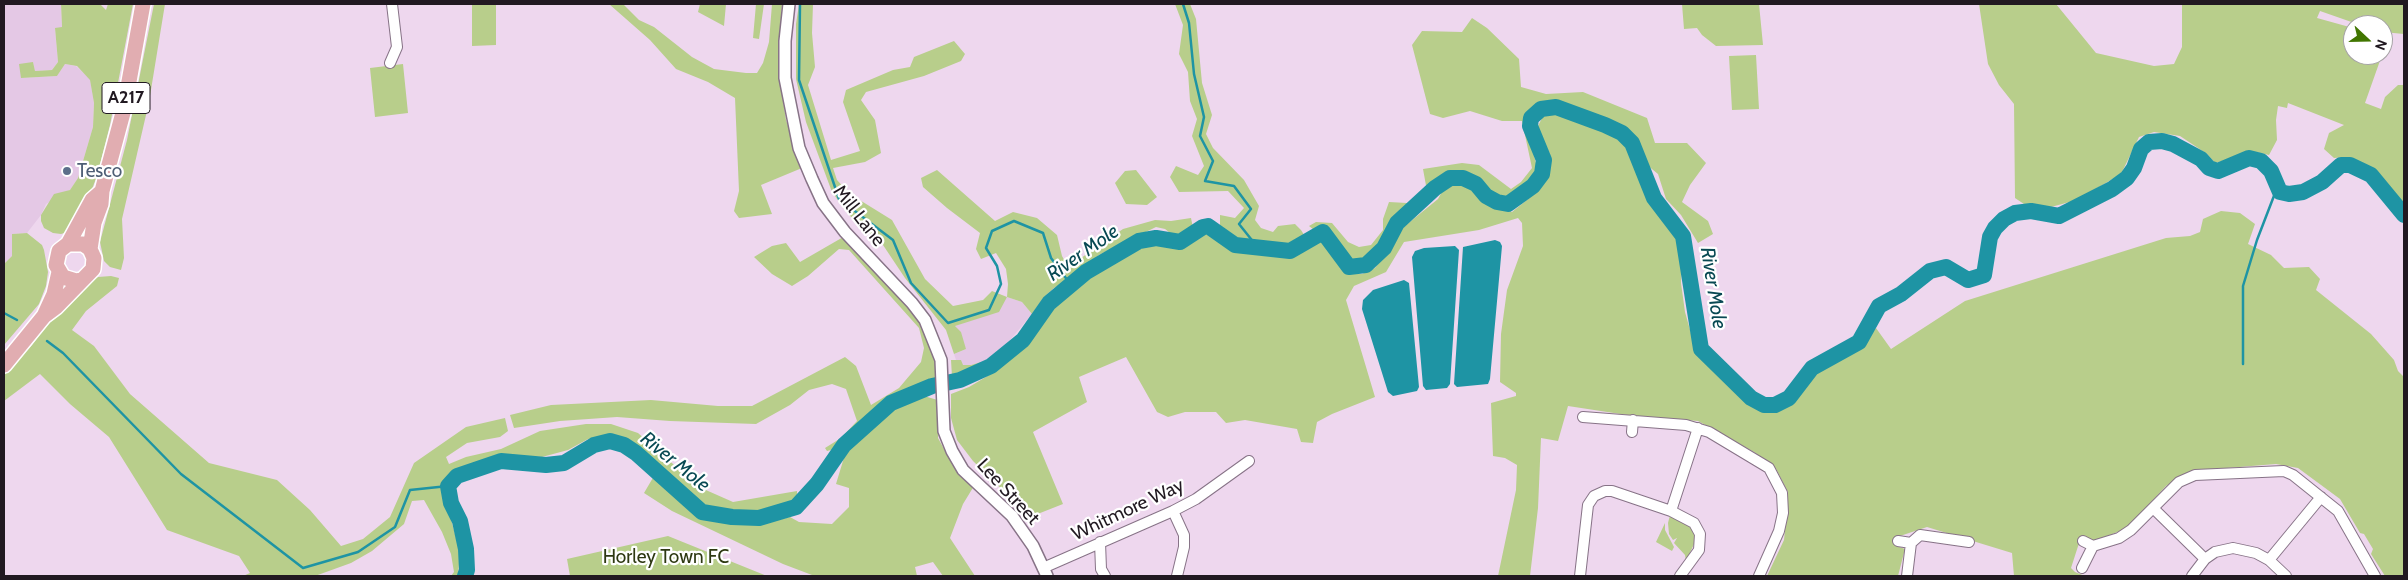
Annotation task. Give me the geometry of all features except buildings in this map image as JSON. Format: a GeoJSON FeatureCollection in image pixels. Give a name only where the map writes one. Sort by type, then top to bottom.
{"type":"FeatureCollection","features":[{"type":"Feature","properties":{"kind":"main road","name":"A217"},"geometry":{"type":"LineString","coordinates":[[90,249],[102,190],[122,117],[144,4]]}},
{"type":"Feature","properties":{"kind":"main road","name":"A217"},"geometry":{"type":"LineString","coordinates":[[68,244],[92,200],[102,190]]}},
{"type":"Feature","properties":{"kind":"main road"},"geometry":{"type":"LineString","coordinates":[[4,365],[44,316],[91,273],[94,264],[90,249],[76,242],[68,244],[59,251],[56,258],[59,272],[54,294],[44,316]]}},
{"type":"Feature","properties":{"kind":"main road"},"geometry":{"type":"LineString","coordinates":[[59,272],[69,280],[82,280]]}},
{"type":"Feature","properties":{"kind":"street"},"geometry":{"type":"LineString","coordinates":[[390,63],[397,47],[392,4]]}},
{"type":"Feature","properties":{"kind":"street","name":"Mill Lane"},"geometry":{"type":"LineString","coordinates":[[789,4],[785,41],[785,78],[799,148],[823,204],[839,225],[926,320],[941,360],[941,399],[944,431]]}},
{"type":"Feature","properties":{"kind":"street"},"geometry":{"type":"LineString","coordinates":[[1583,417],[1678,423],[1698,428],[1762,462],[1769,468],[1780,485],[1784,503],[1782,521],[1760,576]]}},
{"type":"Feature","properties":{"kind":"street"},"geometry":{"type":"LineString","coordinates":[[1632,432],[1633,420]]}},
{"type":"Feature","properties":{"kind":"street"},"geometry":{"type":"LineString","coordinates":[[1671,511],[1698,428]]}},
{"type":"Feature","properties":{"kind":"street","name":"Lee Street"},"geometry":{"type":"LineString","coordinates":[[944,431],[952,451],[963,470],[1012,516],[1033,546],[1045,572]]}},
{"type":"Feature","properties":{"kind":"street","name":"Whitmore Way"},"geometry":{"type":"LineString","coordinates":[[1045,572],[1100,542],[1173,511],[1196,499],[1249,461]]}},
{"type":"Feature","properties":{"kind":"street"},"geometry":{"type":"LineString","coordinates":[[2082,568],[2088,544],[2119,538],[2131,530],[2179,482],[2195,475],[2284,471],[2293,475],[2338,511],[2375,576]]}},
{"type":"Feature","properties":{"kind":"street"},"geometry":{"type":"LineString","coordinates":[[1580,576],[1586,512],[1594,496],[1605,491],[1612,491],[1689,519],[1700,534],[1699,550],[1680,576]]}},
{"type":"Feature","properties":{"kind":"street"},"geometry":{"type":"LineString","coordinates":[[2269,560],[2321,497]]}},
{"type":"Feature","properties":{"kind":"street"},"geometry":{"type":"LineString","coordinates":[[2153,508],[2205,559]]}},
{"type":"Feature","properties":{"kind":"street"},"geometry":{"type":"LineString","coordinates":[[1173,511],[1184,535],[1184,547],[1178,576]]}},
{"type":"Feature","properties":{"kind":"street"},"geometry":{"type":"LineString","coordinates":[[1907,576],[1912,544],[1920,534],[1969,542]]}},
{"type":"Feature","properties":{"kind":"street"},"geometry":{"type":"LineString","coordinates":[[1898,541],[1912,544]]}},
{"type":"Feature","properties":{"kind":"street"},"geometry":{"type":"LineString","coordinates":[[1100,542],[1101,569],[1105,576]]}},
{"type":"Feature","properties":{"kind":"street"},"geometry":{"type":"LineString","coordinates":[[2192,576],[2205,559],[2215,552],[2233,548],[2246,549],[2269,560],[2286,576]]}},
{"type":"Feature","properties":{"kind":"shaded area"},"geometry":{"type":"Polygon","coordinates":[[[4,4],[61,4],[62,28],[55,29],[58,62],[52,70],[35,71],[33,62],[21,78],[57,76],[65,64],[76,66],[90,79],[94,103],[93,127],[78,178],[70,190],[46,204],[41,215],[27,233],[12,234],[12,256],[4,264],[4,4]]]}},
{"type":"Feature","properties":{"kind":"shaded area"},"geometry":{"type":"Polygon","coordinates":[[[1007,297],[1022,302],[1032,314],[1005,346],[983,364],[981,362],[962,365],[961,360],[956,360],[954,354],[966,349],[955,326],[975,318],[1007,297]]]}},
{"type":"Feature","properties":{"kind":"green space"},"geometry":{"type":"Polygon","coordinates":[[[61,4],[100,4],[106,10],[108,4],[133,4],[110,125],[97,176],[89,197],[71,231],[61,234],[53,233],[44,228],[41,215],[54,194],[70,190],[78,178],[93,127],[94,103],[90,80],[77,66],[65,64],[57,76],[21,78],[19,64],[33,62],[35,71],[52,70],[58,62],[55,28],[62,27],[61,4]]]}},
{"type":"Feature","properties":{"kind":"green space"},"geometry":{"type":"Polygon","coordinates":[[[154,4],[165,4],[149,102],[122,219],[124,258],[121,270],[110,267],[104,261],[100,242],[127,140],[154,4]]]}},
{"type":"Feature","properties":{"kind":"green space"},"geometry":{"type":"Polygon","coordinates":[[[472,4],[496,4],[496,45],[472,46],[472,4]]]}},
{"type":"Feature","properties":{"kind":"green space"},"geometry":{"type":"Polygon","coordinates":[[[609,4],[623,4],[639,20],[654,27],[692,57],[714,69],[757,73],[763,63],[769,42],[772,4],[782,4],[780,32],[781,87],[786,120],[802,168],[761,185],[772,214],[739,218],[734,211],[739,191],[735,98],[708,82],[676,69],[650,40],[609,4]]]}},
{"type":"Feature","properties":{"kind":"green space"},"geometry":{"type":"Polygon","coordinates":[[[700,4],[726,4],[724,26],[698,12],[700,4]]]}},
{"type":"Feature","properties":{"kind":"green space"},"geometry":{"type":"Polygon","coordinates":[[[756,4],[764,4],[759,39],[753,38],[756,4]]]}},
{"type":"Feature","properties":{"kind":"green space"},"geometry":{"type":"Polygon","coordinates":[[[799,4],[813,4],[812,33],[815,67],[808,85],[831,160],[860,151],[843,102],[846,90],[893,70],[910,67],[914,57],[954,41],[965,54],[961,61],[924,76],[866,92],[861,100],[875,120],[881,153],[865,162],[833,168],[837,180],[850,194],[892,220],[925,279],[953,306],[983,300],[992,291],[1007,297],[999,312],[955,326],[961,332],[966,349],[954,354],[946,330],[905,278],[883,245],[849,215],[832,192],[806,122],[796,79],[796,24],[799,4]]]}},
{"type":"Feature","properties":{"kind":"green space"},"geometry":{"type":"Polygon","coordinates":[[[1175,4],[1190,4],[1196,19],[1202,83],[1212,115],[1206,134],[1213,148],[1244,180],[1259,206],[1255,220],[1261,228],[1273,232],[1278,226],[1295,224],[1306,238],[1294,245],[1237,240],[1220,227],[1220,215],[1235,218],[1244,208],[1228,191],[1179,192],[1170,177],[1176,166],[1198,175],[1204,166],[1192,136],[1197,119],[1190,101],[1188,72],[1179,54],[1183,25],[1175,4]]]}},
{"type":"Feature","properties":{"kind":"green space"},"geometry":{"type":"Polygon","coordinates":[[[1682,4],[1759,4],[1763,45],[1716,46],[1702,35],[1697,28],[1684,29],[1682,4]]]}},
{"type":"Feature","properties":{"kind":"green space"},"geometry":{"type":"Polygon","coordinates":[[[1979,4],[2056,4],[2096,53],[2154,66],[2174,64],[2182,47],[2182,4],[2404,4],[2404,34],[2393,33],[2393,15],[2343,15],[2343,19],[2320,11],[2317,18],[2343,25],[2343,65],[2378,65],[2365,103],[2381,109],[2385,97],[2398,85],[2404,85],[2404,207],[2375,171],[2349,157],[2334,158],[2324,149],[2329,133],[2344,125],[2288,103],[2287,108],[2278,106],[2276,120],[2277,140],[2269,155],[2256,152],[2215,163],[2207,154],[2180,136],[2154,132],[2139,137],[2121,174],[2077,200],[2051,207],[2024,204],[2015,198],[2014,104],[1999,85],[1988,64],[1979,4]]]}},
{"type":"Feature","properties":{"kind":"green space"},"geometry":{"type":"Polygon","coordinates":[[[1472,18],[1487,28],[1519,59],[1521,87],[1546,94],[1583,92],[1647,118],[1655,143],[1687,143],[1706,163],[1690,185],[1682,202],[1708,221],[1713,234],[1698,243],[1681,215],[1666,199],[1658,174],[1647,165],[1635,137],[1606,123],[1557,104],[1537,104],[1524,118],[1536,163],[1536,173],[1519,191],[1505,198],[1489,192],[1478,179],[1464,173],[1444,175],[1427,191],[1423,169],[1462,163],[1479,165],[1511,189],[1521,182],[1532,168],[1522,121],[1502,121],[1470,111],[1443,118],[1430,114],[1412,45],[1422,31],[1462,32],[1472,18]]]}},
{"type":"Feature","properties":{"kind":"green space"},"geometry":{"type":"Polygon","coordinates":[[[1756,55],[1759,109],[1732,110],[1729,56],[1756,55]]]}},
{"type":"Feature","properties":{"kind":"green space"},"geometry":{"type":"Polygon","coordinates":[[[403,64],[408,113],[375,117],[370,68],[403,64]]]}},
{"type":"Feature","properties":{"kind":"green space"},"geometry":{"type":"Polygon","coordinates":[[[1553,114],[1573,118],[1610,132],[1627,145],[1654,205],[1680,238],[1682,256],[1681,283],[1685,312],[1696,351],[1754,405],[1768,409],[1784,407],[1798,396],[1814,373],[1858,350],[1876,328],[1891,349],[1965,301],[2166,238],[2190,236],[2200,232],[2203,219],[2221,211],[2240,213],[2255,224],[2248,244],[2271,255],[2284,268],[2309,267],[2320,279],[2316,290],[2371,334],[2394,360],[2398,371],[2404,377],[2404,576],[2385,576],[2371,554],[2373,549],[2364,534],[2360,533],[2340,499],[2298,468],[2276,464],[2190,471],[2166,486],[2127,528],[2093,542],[2081,537],[2071,568],[2085,576],[2014,576],[2012,553],[1927,527],[1897,537],[1894,545],[1905,549],[1898,576],[1767,576],[1784,540],[1785,530],[1788,492],[1776,469],[1754,452],[1698,421],[1627,415],[1568,406],[1558,441],[1541,438],[1538,508],[1530,576],[1498,576],[1516,490],[1517,465],[1505,458],[1493,456],[1491,403],[1516,396],[1516,393],[1500,382],[1501,334],[1507,290],[1523,246],[1522,223],[1518,218],[1479,230],[1404,242],[1386,272],[1354,286],[1346,300],[1375,397],[1317,422],[1313,443],[1301,442],[1297,429],[1245,420],[1226,423],[1216,412],[1185,412],[1168,417],[1157,412],[1126,357],[1079,377],[1087,402],[1033,432],[1063,504],[1030,517],[973,461],[957,440],[951,418],[951,394],[969,387],[991,374],[1014,356],[1032,336],[1046,312],[1085,280],[1140,244],[1160,242],[1178,246],[1188,243],[1206,232],[1215,235],[1230,248],[1244,252],[1288,255],[1318,239],[1328,240],[1342,266],[1349,273],[1362,274],[1375,268],[1393,244],[1400,230],[1438,199],[1444,188],[1454,182],[1471,184],[1482,197],[1496,206],[1512,212],[1528,199],[1549,172],[1550,154],[1543,142],[1538,126],[1543,116],[1553,114]]]}},
{"type":"Feature","properties":{"kind":"green space"},"geometry":{"type":"Polygon","coordinates":[[[937,170],[995,221],[1013,212],[1037,218],[1057,235],[1062,256],[1068,267],[1123,229],[1155,220],[1171,221],[1191,218],[1193,228],[1174,236],[1165,229],[1156,227],[1099,255],[1073,276],[1054,288],[1044,297],[1032,314],[1022,302],[1007,297],[1006,269],[996,253],[981,259],[976,249],[980,233],[923,187],[921,178],[937,170]]]}},
{"type":"Feature","properties":{"kind":"green space"},"geometry":{"type":"Polygon","coordinates":[[[1136,170],[1157,197],[1147,205],[1126,204],[1115,183],[1125,171],[1136,170]]]}},
{"type":"Feature","properties":{"kind":"green space"},"geometry":{"type":"Polygon","coordinates":[[[1389,202],[1407,203],[1407,209],[1391,222],[1378,250],[1365,261],[1351,262],[1341,254],[1337,239],[1327,228],[1314,230],[1309,226],[1316,222],[1332,223],[1348,242],[1359,247],[1371,245],[1383,230],[1383,219],[1389,202]]]}},
{"type":"Feature","properties":{"kind":"green space"},"geometry":{"type":"Polygon","coordinates":[[[27,233],[42,245],[44,250],[48,272],[46,286],[39,304],[4,345],[4,264],[12,256],[12,234],[27,233]]]}},
{"type":"Feature","properties":{"kind":"green space"},"geometry":{"type":"Polygon","coordinates":[[[845,236],[926,325],[938,368],[936,379],[900,395],[875,410],[835,449],[827,451],[825,448],[841,438],[857,421],[846,389],[832,384],[809,390],[790,405],[756,424],[617,417],[560,421],[514,428],[510,415],[551,405],[651,400],[718,406],[752,406],[845,357],[856,366],[871,405],[899,388],[921,362],[924,348],[919,328],[849,250],[839,249],[808,276],[792,286],[772,274],[754,257],[772,246],[786,243],[800,262],[845,236]]]}},
{"type":"Feature","properties":{"kind":"green space"},"geometry":{"type":"Polygon","coordinates":[[[111,276],[119,278],[117,286],[86,311],[72,330],[94,346],[130,394],[209,463],[277,480],[310,510],[341,546],[363,539],[390,517],[414,463],[466,427],[505,418],[508,431],[500,437],[467,443],[446,457],[449,464],[466,457],[501,449],[540,431],[586,424],[611,424],[638,433],[699,487],[733,502],[797,491],[797,502],[768,512],[740,514],[708,507],[661,471],[632,444],[612,436],[588,439],[568,450],[542,457],[504,455],[466,466],[446,478],[444,493],[460,553],[458,576],[451,576],[454,572],[451,554],[442,532],[424,500],[412,501],[404,524],[372,551],[351,563],[315,576],[243,576],[250,573],[239,556],[167,530],[109,437],[70,404],[40,374],[4,401],[4,375],[32,345],[56,312],[81,287],[98,277],[111,276]]]}},
{"type":"Feature","properties":{"kind":"green space"},"geometry":{"type":"Polygon","coordinates":[[[951,360],[961,360],[963,365],[981,362],[983,364],[972,371],[952,377],[951,360]]]}},
{"type":"Feature","properties":{"kind":"green space"},"geometry":{"type":"Polygon","coordinates":[[[924,396],[941,401],[938,438],[950,460],[974,486],[963,504],[950,538],[975,576],[943,576],[933,562],[915,567],[917,576],[767,576],[812,575],[783,564],[672,511],[644,493],[654,476],[683,502],[705,517],[758,525],[790,517],[799,522],[832,524],[849,507],[849,488],[836,484],[846,451],[889,410],[924,396]]]}},
{"type":"Feature","properties":{"kind":"green space"},"geometry":{"type":"Polygon","coordinates":[[[1670,515],[1691,527],[1694,533],[1695,542],[1686,561],[1685,555],[1674,543],[1677,538],[1673,540],[1669,534],[1668,523],[1670,515]]]}},
{"type":"Feature","properties":{"kind":"green space"},"geometry":{"type":"Polygon","coordinates":[[[1665,523],[1665,530],[1674,547],[1672,551],[1656,542],[1665,523]]]}},
{"type":"Feature","properties":{"kind":"green space","name":"Horley Town FC"},"geometry":{"type":"Polygon","coordinates":[[[668,536],[767,576],[570,576],[567,559],[668,536]]]}},
{"type":"Feature","properties":{"kind":"water"},"geometry":{"type":"Polygon","coordinates":[[[1495,240],[1500,242],[1502,246],[1490,379],[1488,384],[1457,387],[1454,384],[1463,247],[1495,240]]]}},
{"type":"Feature","properties":{"kind":"water"},"geometry":{"type":"Polygon","coordinates":[[[1455,246],[1459,250],[1450,384],[1447,388],[1426,390],[1423,386],[1412,257],[1415,251],[1424,248],[1455,246]]]}},
{"type":"Feature","properties":{"kind":"water"},"geometry":{"type":"Polygon","coordinates":[[[1404,280],[1409,283],[1419,387],[1417,391],[1393,396],[1388,392],[1362,309],[1363,300],[1373,290],[1404,280]]]}},
{"type":"Feature","properties":{"kind":"waterway"},"geometry":{"type":"LineString","coordinates":[[800,4],[799,80],[839,199],[893,240],[911,283],[948,323],[989,310],[1001,284],[997,266],[986,248],[992,231],[1014,221],[1043,233],[1051,258],[1071,285]]}},
{"type":"Feature","properties":{"kind":"waterway"},"geometry":{"type":"LineString","coordinates":[[1183,4],[1189,23],[1194,74],[1204,117],[1200,136],[1213,161],[1205,181],[1234,186],[1251,209],[1239,224],[1259,249]]}},
{"type":"Feature","properties":{"kind":"waterway","name":"River Mole"},"geometry":{"type":"LineString","coordinates":[[465,576],[467,570],[466,549],[460,521],[451,503],[448,486],[457,476],[501,461],[546,465],[564,463],[594,445],[610,441],[624,445],[636,453],[702,512],[732,517],[759,518],[796,507],[817,484],[844,445],[891,403],[932,386],[960,380],[991,366],[1023,340],[1049,303],[1086,272],[1139,241],[1156,238],[1180,242],[1203,227],[1208,226],[1235,245],[1290,251],[1323,232],[1349,267],[1366,265],[1384,248],[1397,223],[1435,188],[1450,178],[1463,178],[1476,184],[1486,196],[1497,202],[1508,204],[1533,186],[1542,174],[1544,160],[1530,126],[1531,118],[1541,109],[1556,107],[1605,125],[1622,133],[1632,143],[1654,198],[1683,236],[1701,349],[1751,398],[1764,405],[1775,405],[1789,398],[1812,368],[1859,342],[1879,306],[1901,294],[1930,271],[1946,267],[1968,280],[1984,275],[1990,237],[1995,228],[2004,219],[2015,213],[2031,211],[2059,216],[2112,189],[2127,178],[2134,168],[2141,149],[2149,142],[2162,141],[2173,144],[2201,159],[2209,168],[2218,171],[2249,158],[2261,161],[2271,171],[2280,192],[2289,194],[2303,192],[2322,182],[2341,165],[2350,165],[2371,175],[2404,215]]}},
{"type":"Feature","properties":{"kind":"waterway"},"geometry":{"type":"LineString","coordinates":[[2243,364],[2243,286],[2257,240],[2277,188]]}},
{"type":"Feature","properties":{"kind":"waterway"},"geometry":{"type":"LineString","coordinates":[[4,313],[17,320]]}},
{"type":"Feature","properties":{"kind":"waterway"},"geometry":{"type":"LineString","coordinates":[[47,341],[63,353],[181,474],[303,568],[358,552],[395,527],[410,490],[448,486]]}},
{"type":"Feature","properties":{"kind":"place","name":"Tesco"},"geometry":{"type":"Point","coordinates":[67,171]}}]}
